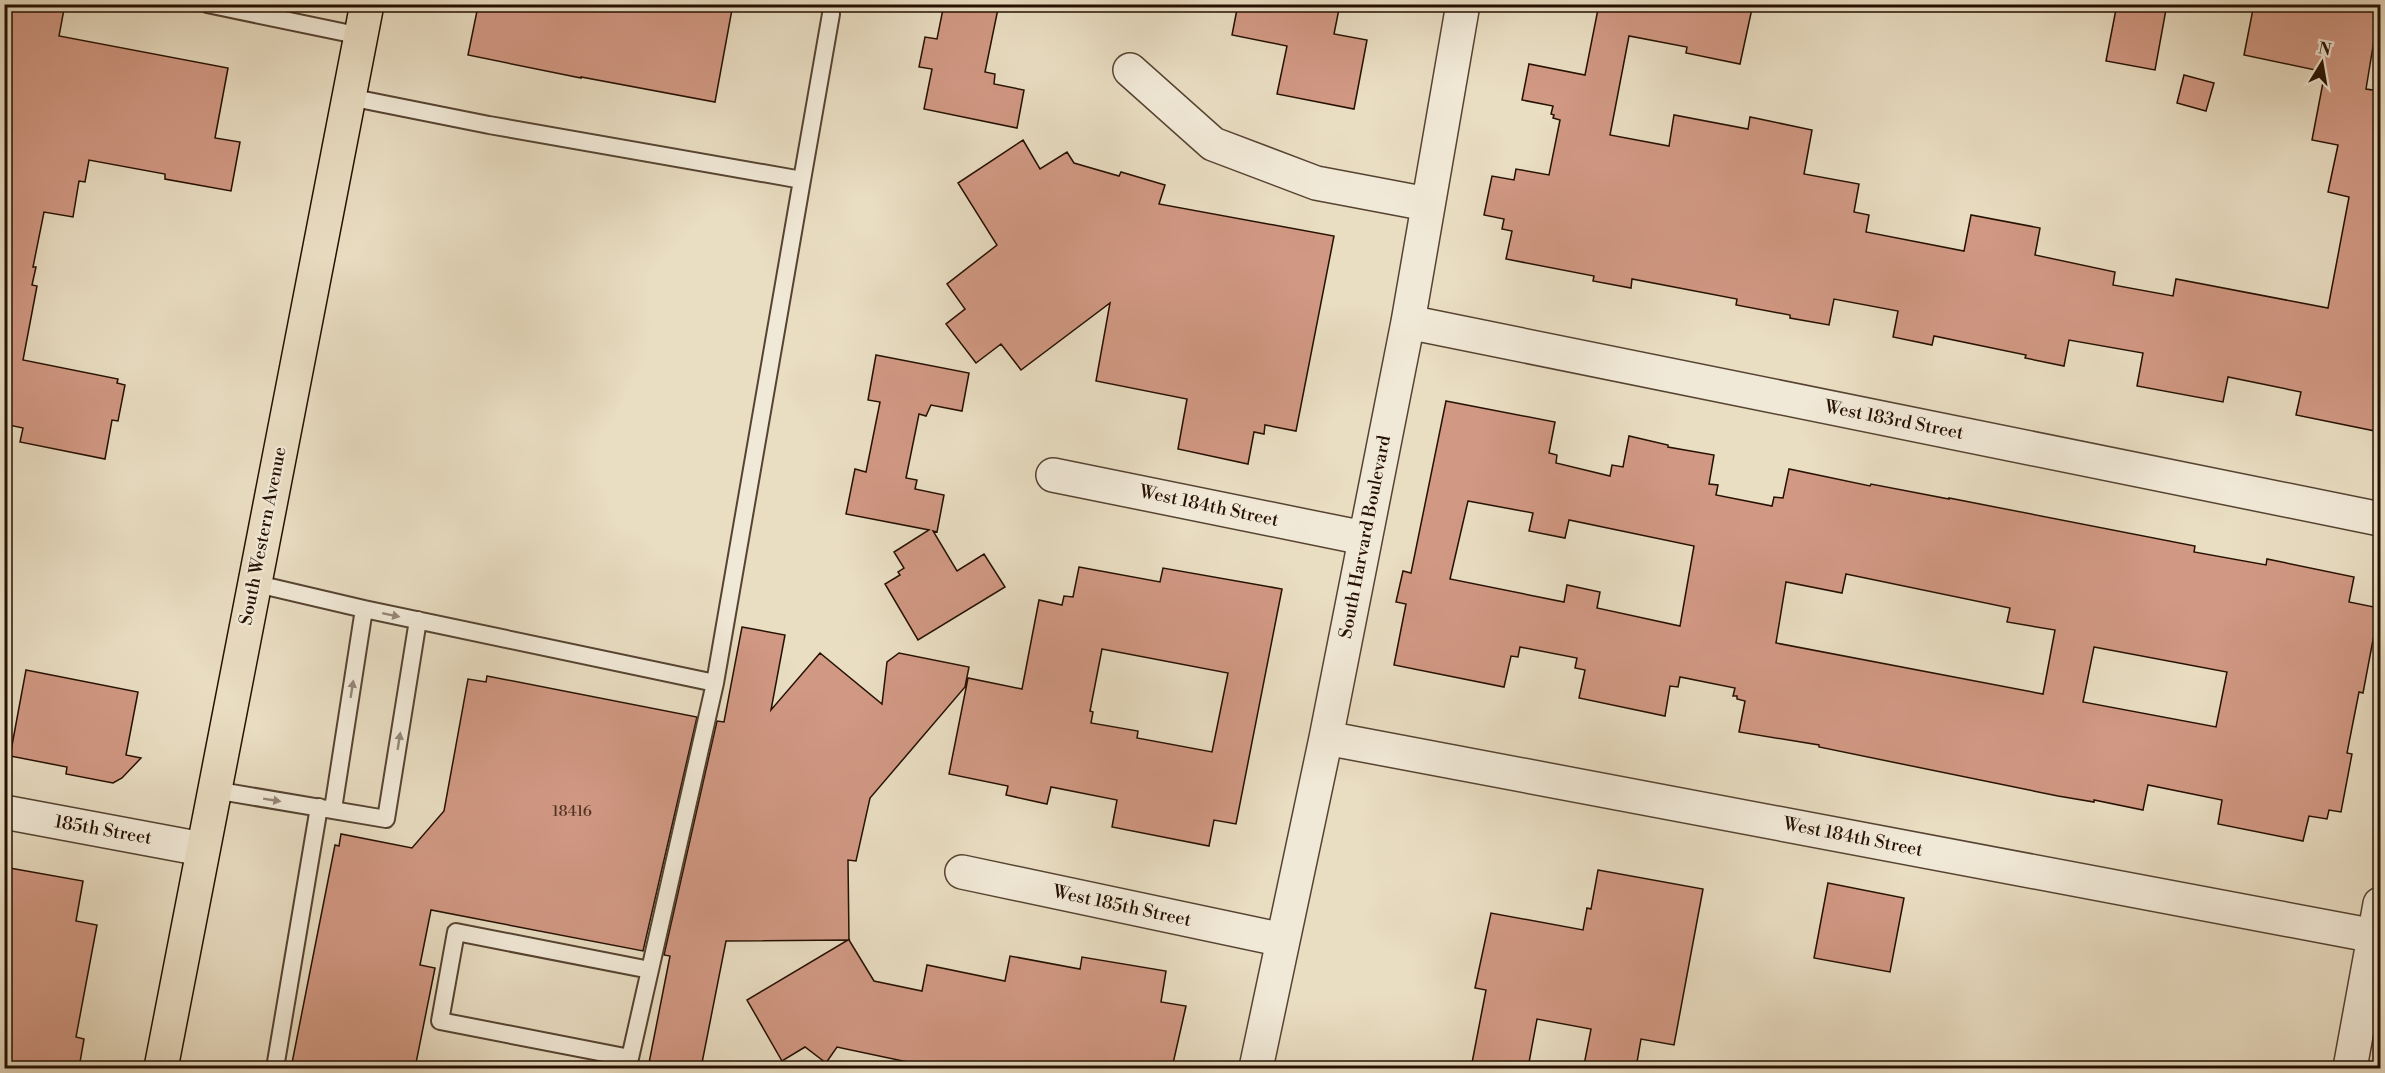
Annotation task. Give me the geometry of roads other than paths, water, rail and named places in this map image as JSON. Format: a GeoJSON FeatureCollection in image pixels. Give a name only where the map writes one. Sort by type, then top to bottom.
{"type":"FeatureCollection","features":[{"type":"Feature","properties":{"kind":"main road","name":"South Western Avenue"},"geometry":{"type":"LineString","coordinates":[[161,1068],[253,583],[367,4]]}},
{"type":"Feature","properties":{"kind":"street","name":"South Harvard Boulevard"},"geometry":{"type":"LineString","coordinates":[[1256,1068],[1326,738],[1408,322],[1464,4]]}},
{"type":"Feature","properties":{"kind":"street"},"geometry":{"type":"LineString","coordinates":[[1130,70],[1213,144],[1316,183],[1427,204]]}},
{"type":"Feature","properties":{"kind":"street","name":"West 183rd Street"},"geometry":{"type":"LineString","coordinates":[[1408,322],[2380,519]]}},
{"type":"Feature","properties":{"kind":"street","name":"West 184th Street"},"geometry":{"type":"LineString","coordinates":[[1053,475],[1364,538]]}},
{"type":"Feature","properties":{"kind":"street","name":"West 184th Street"},"geometry":{"type":"LineString","coordinates":[[1326,738],[2378,926]]}},
{"type":"Feature","properties":{"kind":"street","name":"185th Street"},"geometry":{"type":"LineString","coordinates":[[4,812],[202,849]]}},
{"type":"Feature","properties":{"kind":"street","name":"West 185th Street"},"geometry":{"type":"LineString","coordinates":[[962,872],[1282,940]]}},
{"type":"Feature","properties":{"kind":"street"},"geometry":{"type":"LineString","coordinates":[[2350,1068],[2378,926]]}},
{"type":"Feature","properties":{"kind":"lane"},"geometry":{"type":"LineString","coordinates":[[207,4],[361,36]]}},
{"type":"Feature","properties":{"kind":"lane"},"geometry":{"type":"LineString","coordinates":[[650,970],[456,932],[440,1021],[630,1058],[650,970],[715,683],[831,14]]}},
{"type":"Feature","properties":{"kind":"lane"},"geometry":{"type":"LineString","coordinates":[[350,97],[489,125],[802,180]]}},
{"type":"Feature","properties":{"kind":"lane"},"geometry":{"type":"LineString","coordinates":[[253,583],[364,609],[715,683]]}},
{"type":"Feature","properties":{"kind":"lane"},"geometry":{"type":"LineString","coordinates":[[275,1068],[364,609]]}},
{"type":"Feature","properties":{"kind":"lane"},"geometry":{"type":"LineString","coordinates":[[214,790],[386,819],[418,620]]}}]}
